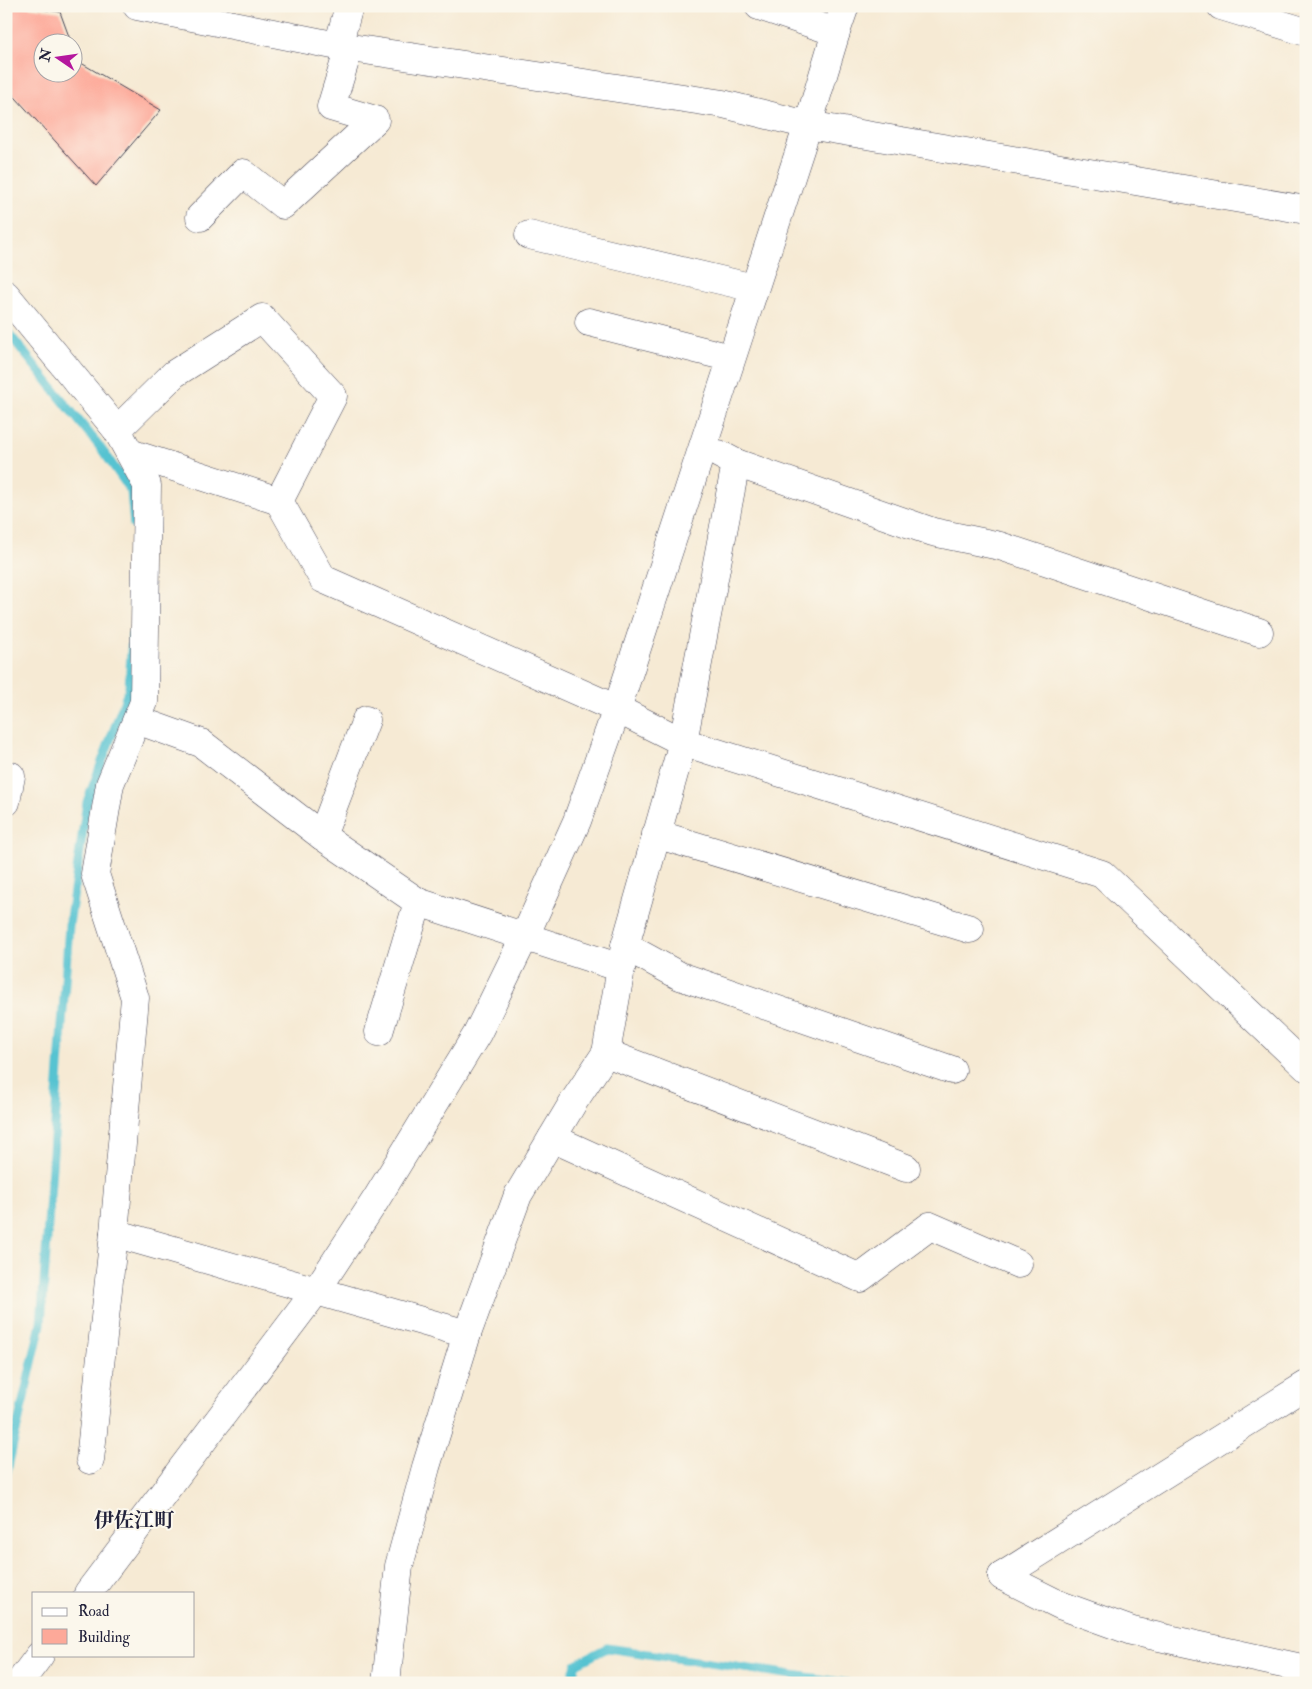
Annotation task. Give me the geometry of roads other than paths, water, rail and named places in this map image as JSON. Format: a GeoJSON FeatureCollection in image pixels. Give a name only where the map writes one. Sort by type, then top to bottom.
{"type":"FeatureCollection","features":[{"type":"Feature","properties":{"kind":"street"},"geometry":{"type":"LineString","coordinates":[[137,6],[343,47],[723,104],[808,126],[1306,210]]}},
{"type":"Feature","properties":{"kind":"street"},"geometry":{"type":"LineString","coordinates":[[200,217],[243,173],[283,205],[375,120],[331,107],[349,6]]}},
{"type":"Feature","properties":{"kind":"street"},"geometry":{"type":"LineString","coordinates":[[759,6],[836,32]]}},
{"type":"Feature","properties":{"kind":"street"},"geometry":{"type":"LineString","coordinates":[[89,1592],[316,1291],[375,1200],[477,1034],[525,936],[577,821],[617,709],[808,126],[845,6]]}},
{"type":"Feature","properties":{"kind":"street"},"geometry":{"type":"LineString","coordinates":[[1221,6],[1306,32]]}},
{"type":"Feature","properties":{"kind":"street"},"geometry":{"type":"LineString","coordinates":[[529,235],[754,288]]}},
{"type":"Feature","properties":{"kind":"street"},"geometry":{"type":"LineString","coordinates":[[6,295],[124,441],[147,485],[144,702],[110,784],[95,874],[135,998],[114,1233],[90,1460]]}},
{"type":"Feature","properties":{"kind":"street"},"geometry":{"type":"LineString","coordinates":[[124,441],[174,374],[262,318],[333,396],[279,501]]}},
{"type":"Feature","properties":{"kind":"street"},"geometry":{"type":"LineString","coordinates":[[589,322],[732,358]]}},
{"type":"Feature","properties":{"kind":"street"},"geometry":{"type":"LineString","coordinates":[[124,441],[279,501],[323,579],[617,709],[683,742],[1102,874],[1306,1067]]}},
{"type":"Feature","properties":{"kind":"street"},"geometry":{"type":"LineString","coordinates":[[703,445],[736,464],[933,532],[1000,546],[1259,632]]}},
{"type":"Feature","properties":{"kind":"street"},"geometry":{"type":"LineString","coordinates":[[386,1683],[399,1566],[426,1467],[467,1334],[518,1195],[574,1101],[606,1053],[623,957],[683,742],[736,464]]}},
{"type":"Feature","properties":{"kind":"street"},"geometry":{"type":"LineString","coordinates":[[137,720],[201,743],[322,836],[418,902],[525,936],[623,957],[952,1070]]}},
{"type":"Feature","properties":{"kind":"street"},"geometry":{"type":"LineString","coordinates":[[322,836],[366,720]]}},
{"type":"Feature","properties":{"kind":"street"},"geometry":{"type":"LineString","coordinates":[[6,775],[11,776],[6,802]]}},
{"type":"Feature","properties":{"kind":"street"},"geometry":{"type":"LineString","coordinates":[[656,834],[970,929]]}},
{"type":"Feature","properties":{"kind":"street"},"geometry":{"type":"LineString","coordinates":[[379,1032],[418,902]]}},
{"type":"Feature","properties":{"kind":"street"},"geometry":{"type":"LineString","coordinates":[[606,1053],[906,1168]]}},
{"type":"Feature","properties":{"kind":"street"},"geometry":{"type":"LineString","coordinates":[[552,1138],[860,1278],[930,1226],[1018,1264]]}},
{"type":"Feature","properties":{"kind":"street"},"geometry":{"type":"LineString","coordinates":[[114,1233],[467,1334]]}},
{"type":"Feature","properties":{"kind":"street"},"geometry":{"type":"LineString","coordinates":[[1306,1385],[1002,1576],[1060,1606],[1132,1631],[1306,1668]]}},
{"type":"Feature","properties":{"kind":"street"},"geometry":{"type":"LineString","coordinates":[[20,1683],[39,1656]]}},
{"type":"Feature","properties":{"kind":"waterway"},"geometry":{"type":"LineString","coordinates":[[6,330],[100,447],[131,491],[134,525]]}},
{"type":"Feature","properties":{"kind":"waterway"},"geometry":{"type":"LineString","coordinates":[[6,1475],[41,1324],[69,925],[87,802],[129,689],[132,635]]}},
{"type":"Feature","properties":{"kind":"waterway"},"geometry":{"type":"LineString","coordinates":[[570,1683],[576,1664],[607,1648],[847,1683]]}},
{"type":"Feature","properties":{"kind":"district","name":"伊佐江町"},"geometry":{"type":"Point","coordinates":[134,1520]}}]}
